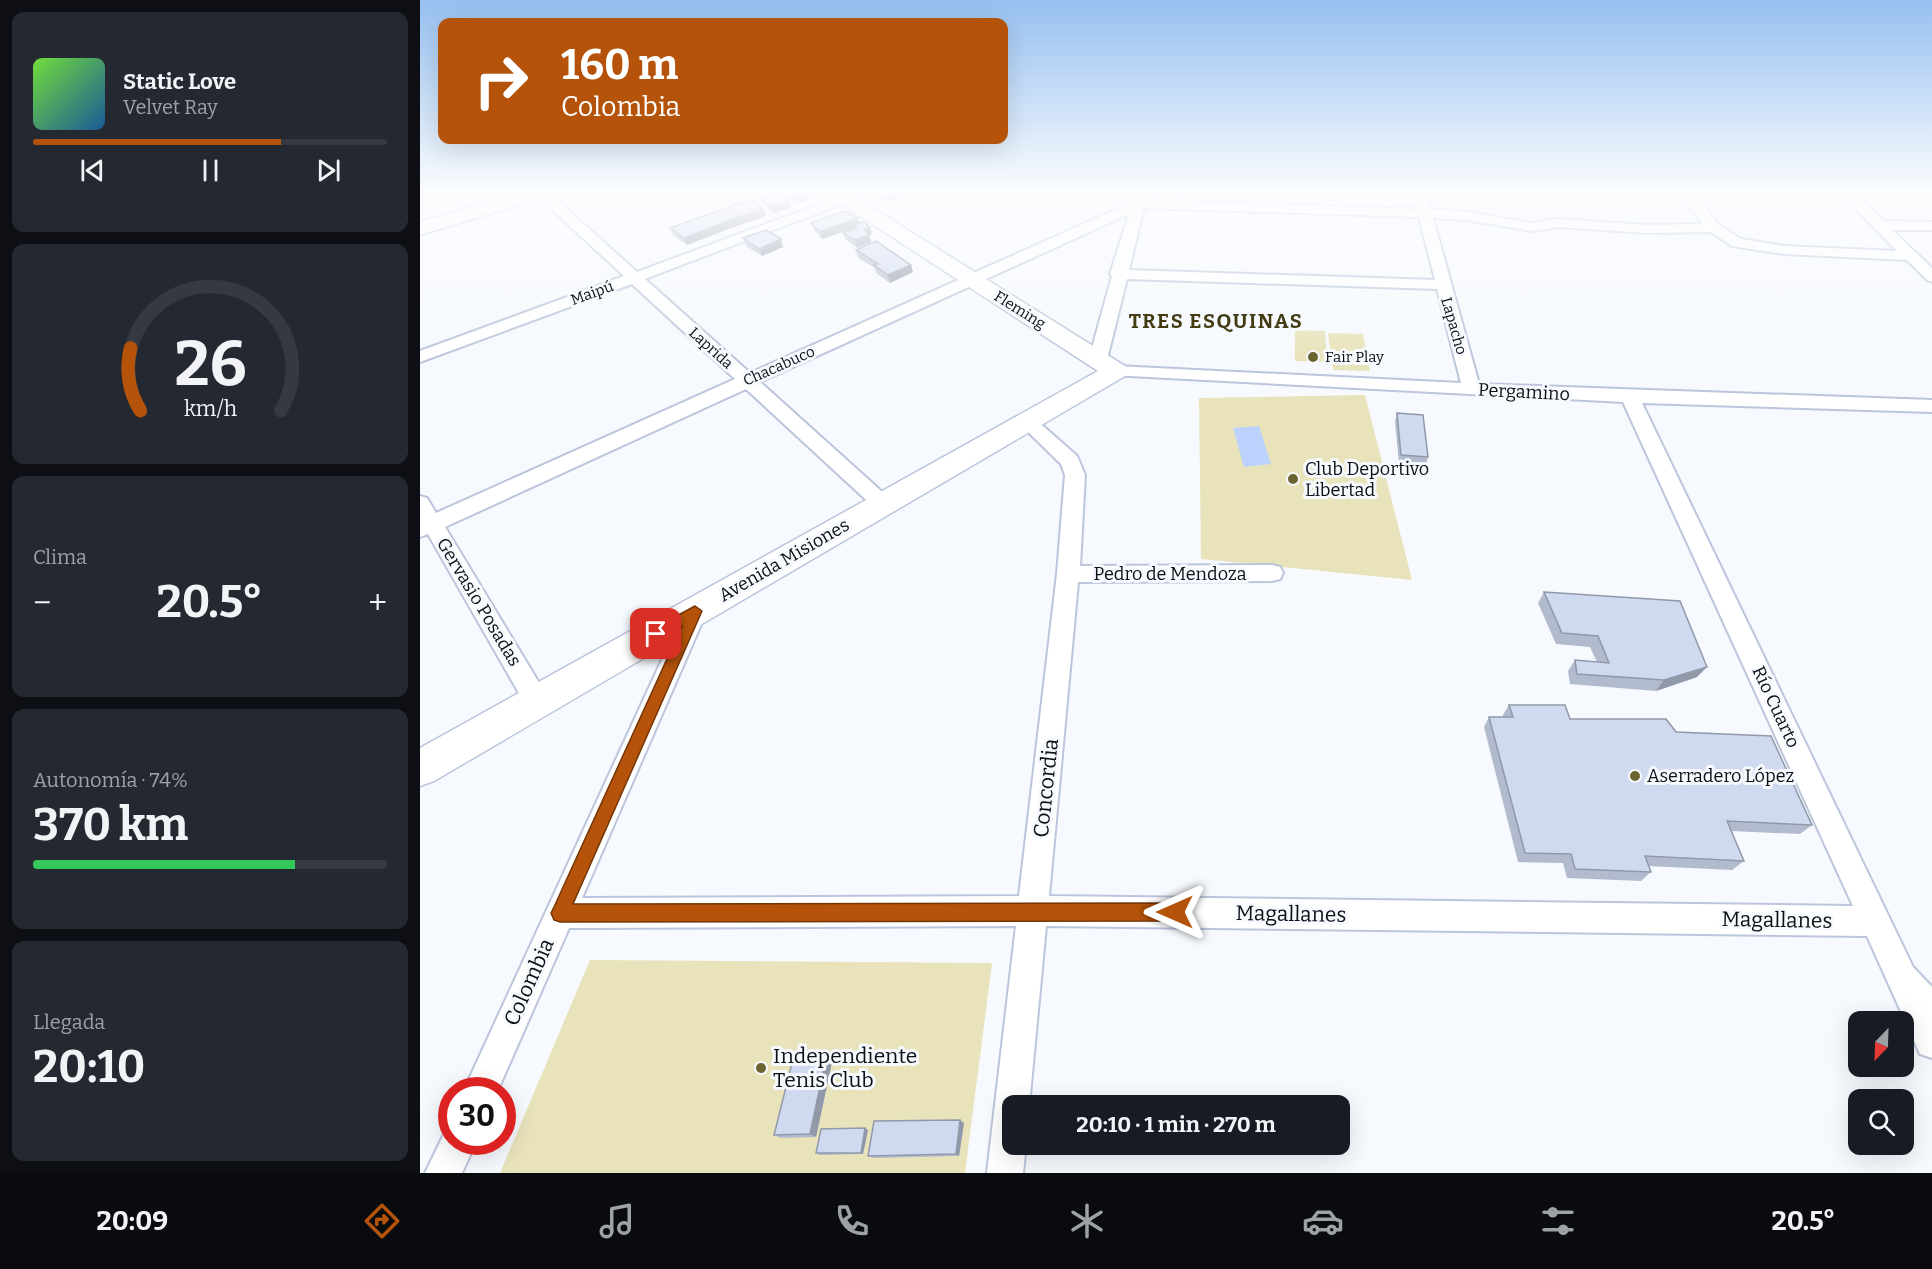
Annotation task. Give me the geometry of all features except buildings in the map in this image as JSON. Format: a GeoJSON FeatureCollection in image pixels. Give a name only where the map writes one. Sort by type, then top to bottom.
{"type":"FeatureCollection","features":[{"type":"Feature","properties":{"kind":"main road","name":"Fleming"},"geometry":{"type":"LineString","coordinates":[[924,247],[1107,365]]}},
{"type":"Feature","properties":{"kind":"main road","name":"Avenida Misiones"},"geometry":{"type":"LineString","coordinates":[[420,768],[1027,422],[1107,365]]}},
{"type":"Feature","properties":{"kind":"street","name":"Laprida"},"geometry":{"type":"LineString","coordinates":[[600,247],[883,504]]}},
{"type":"Feature","properties":{"kind":"street","name":"Maipú"},"geometry":{"type":"LineString","coordinates":[[420,357],[715,247]]}},
{"type":"Feature","properties":{"kind":"street","name":"Chacabuco"},"geometry":{"type":"LineString","coordinates":[[426,526],[1038,247]]}},
{"type":"Feature","properties":{"kind":"street"},"geometry":{"type":"LineString","coordinates":[[1107,365],[1118,274],[1126,247]]}},
{"type":"Feature","properties":{"kind":"street","name":"Lapacho"},"geometry":{"type":"LineString","coordinates":[[1433,247],[1472,390]]}},
{"type":"Feature","properties":{"kind":"street"},"geometry":{"type":"LineString","coordinates":[[1766,247],[1911,256]]}},
{"type":"Feature","properties":{"kind":"street"},"geometry":{"type":"LineString","coordinates":[[1901,247],[1932,277]]}},
{"type":"Feature","properties":{"kind":"street"},"geometry":{"type":"LineString","coordinates":[[1118,274],[1443,285]]}},
{"type":"Feature","properties":{"kind":"street","name":"Pergamino"},"geometry":{"type":"LineString","coordinates":[[1107,365],[1472,390],[1932,406]]}},
{"type":"Feature","properties":{"kind":"street","name":"Río Cuarto"},"geometry":{"type":"LineString","coordinates":[[1630,397],[1902,978],[1932,1010]]}},
{"type":"Feature","properties":{"kind":"street","name":"Concordia"},"geometry":{"type":"LineString","coordinates":[[1005,1173],[1068,574],[1075,475],[1070,461],[1027,422]]}},
{"type":"Feature","properties":{"kind":"street","name":"Gervasio Posadas"},"geometry":{"type":"LineString","coordinates":[[420,503],[426,526],[537,701]]}},
{"type":"Feature","properties":{"kind":"street","name":"Pedro de Mendoza"},"geometry":{"type":"LineString","coordinates":[[1068,574],[1272,573]]}},
{"type":"Feature","properties":{"kind":"street","name":"Colombia"},"geometry":{"type":"LineString","coordinates":[[487,1077],[695,611]]}},
{"type":"Feature","properties":{"kind":"street","name":"Magallanes"},"geometry":{"type":"LineString","coordinates":[[560,913],[1033,911],[1877,921]]}},
{"type":"Feature","properties":{"kind":"street"},"geometry":{"type":"LineString","coordinates":[[1902,978],[1932,1042]]}},
{"type":"Feature","properties":{"kind":"street"},"geometry":{"type":"LineString","coordinates":[[443,1173],[452,1155]]}},
{"type":"Feature","properties":{"kind":"shaded area"},"geometry":{"type":"Polygon","coordinates":[[[1295,330],[1325,331],[1327,362],[1295,361],[1295,330]]]}},
{"type":"Feature","properties":{"kind":"shaded area"},"geometry":{"type":"Polygon","coordinates":[[[1328,333],[1363,334],[1370,371],[1333,370],[1328,333]]]}},
{"type":"Feature","properties":{"kind":"shaded area","name":"Club Deportivo Libertad"},"geometry":{"type":"Polygon","coordinates":[[[1365,395],[1412,580],[1201,559],[1199,398],[1365,395]]]}},
{"type":"Feature","properties":{"kind":"shaded area","name":"Independiente Tenis Club"},"geometry":{"type":"Polygon","coordinates":[[[590,960],[992,963],[965,1173],[500,1173],[508,1155],[516,1155],[516,1135],[590,960]]]}},
{"type":"Feature","properties":{"kind":"water"},"geometry":{"type":"Polygon","coordinates":[[[1259,426],[1271,464],[1244,467],[1233,428],[1259,426]]]}},
{"type":"Feature","properties":{"kind":"place","name":"Fair Play"},"geometry":{"type":"Point","coordinates":[1313,357]}},
{"type":"Feature","properties":{"kind":"place","name":"Club Deportivo Libertad"},"geometry":{"type":"Point","coordinates":[1293,479]}},
{"type":"Feature","properties":{"kind":"place","name":"Aserradero López"},"geometry":{"type":"Point","coordinates":[1635,776]}},
{"type":"Feature","properties":{"kind":"place","name":"Independiente Tenis Club"},"geometry":{"type":"Point","coordinates":[761,1068]}},
{"type":"Feature","properties":{"kind":"district","name":"TRES ESQUINAS"},"geometry":{"type":"Point","coordinates":[1216,321]}},
{"type":"Feature","properties":{"kind":"route"},"geometry":{"type":"LineString","coordinates":[[656,634],[695,611],[560,913],[1175,912]]}}]}
